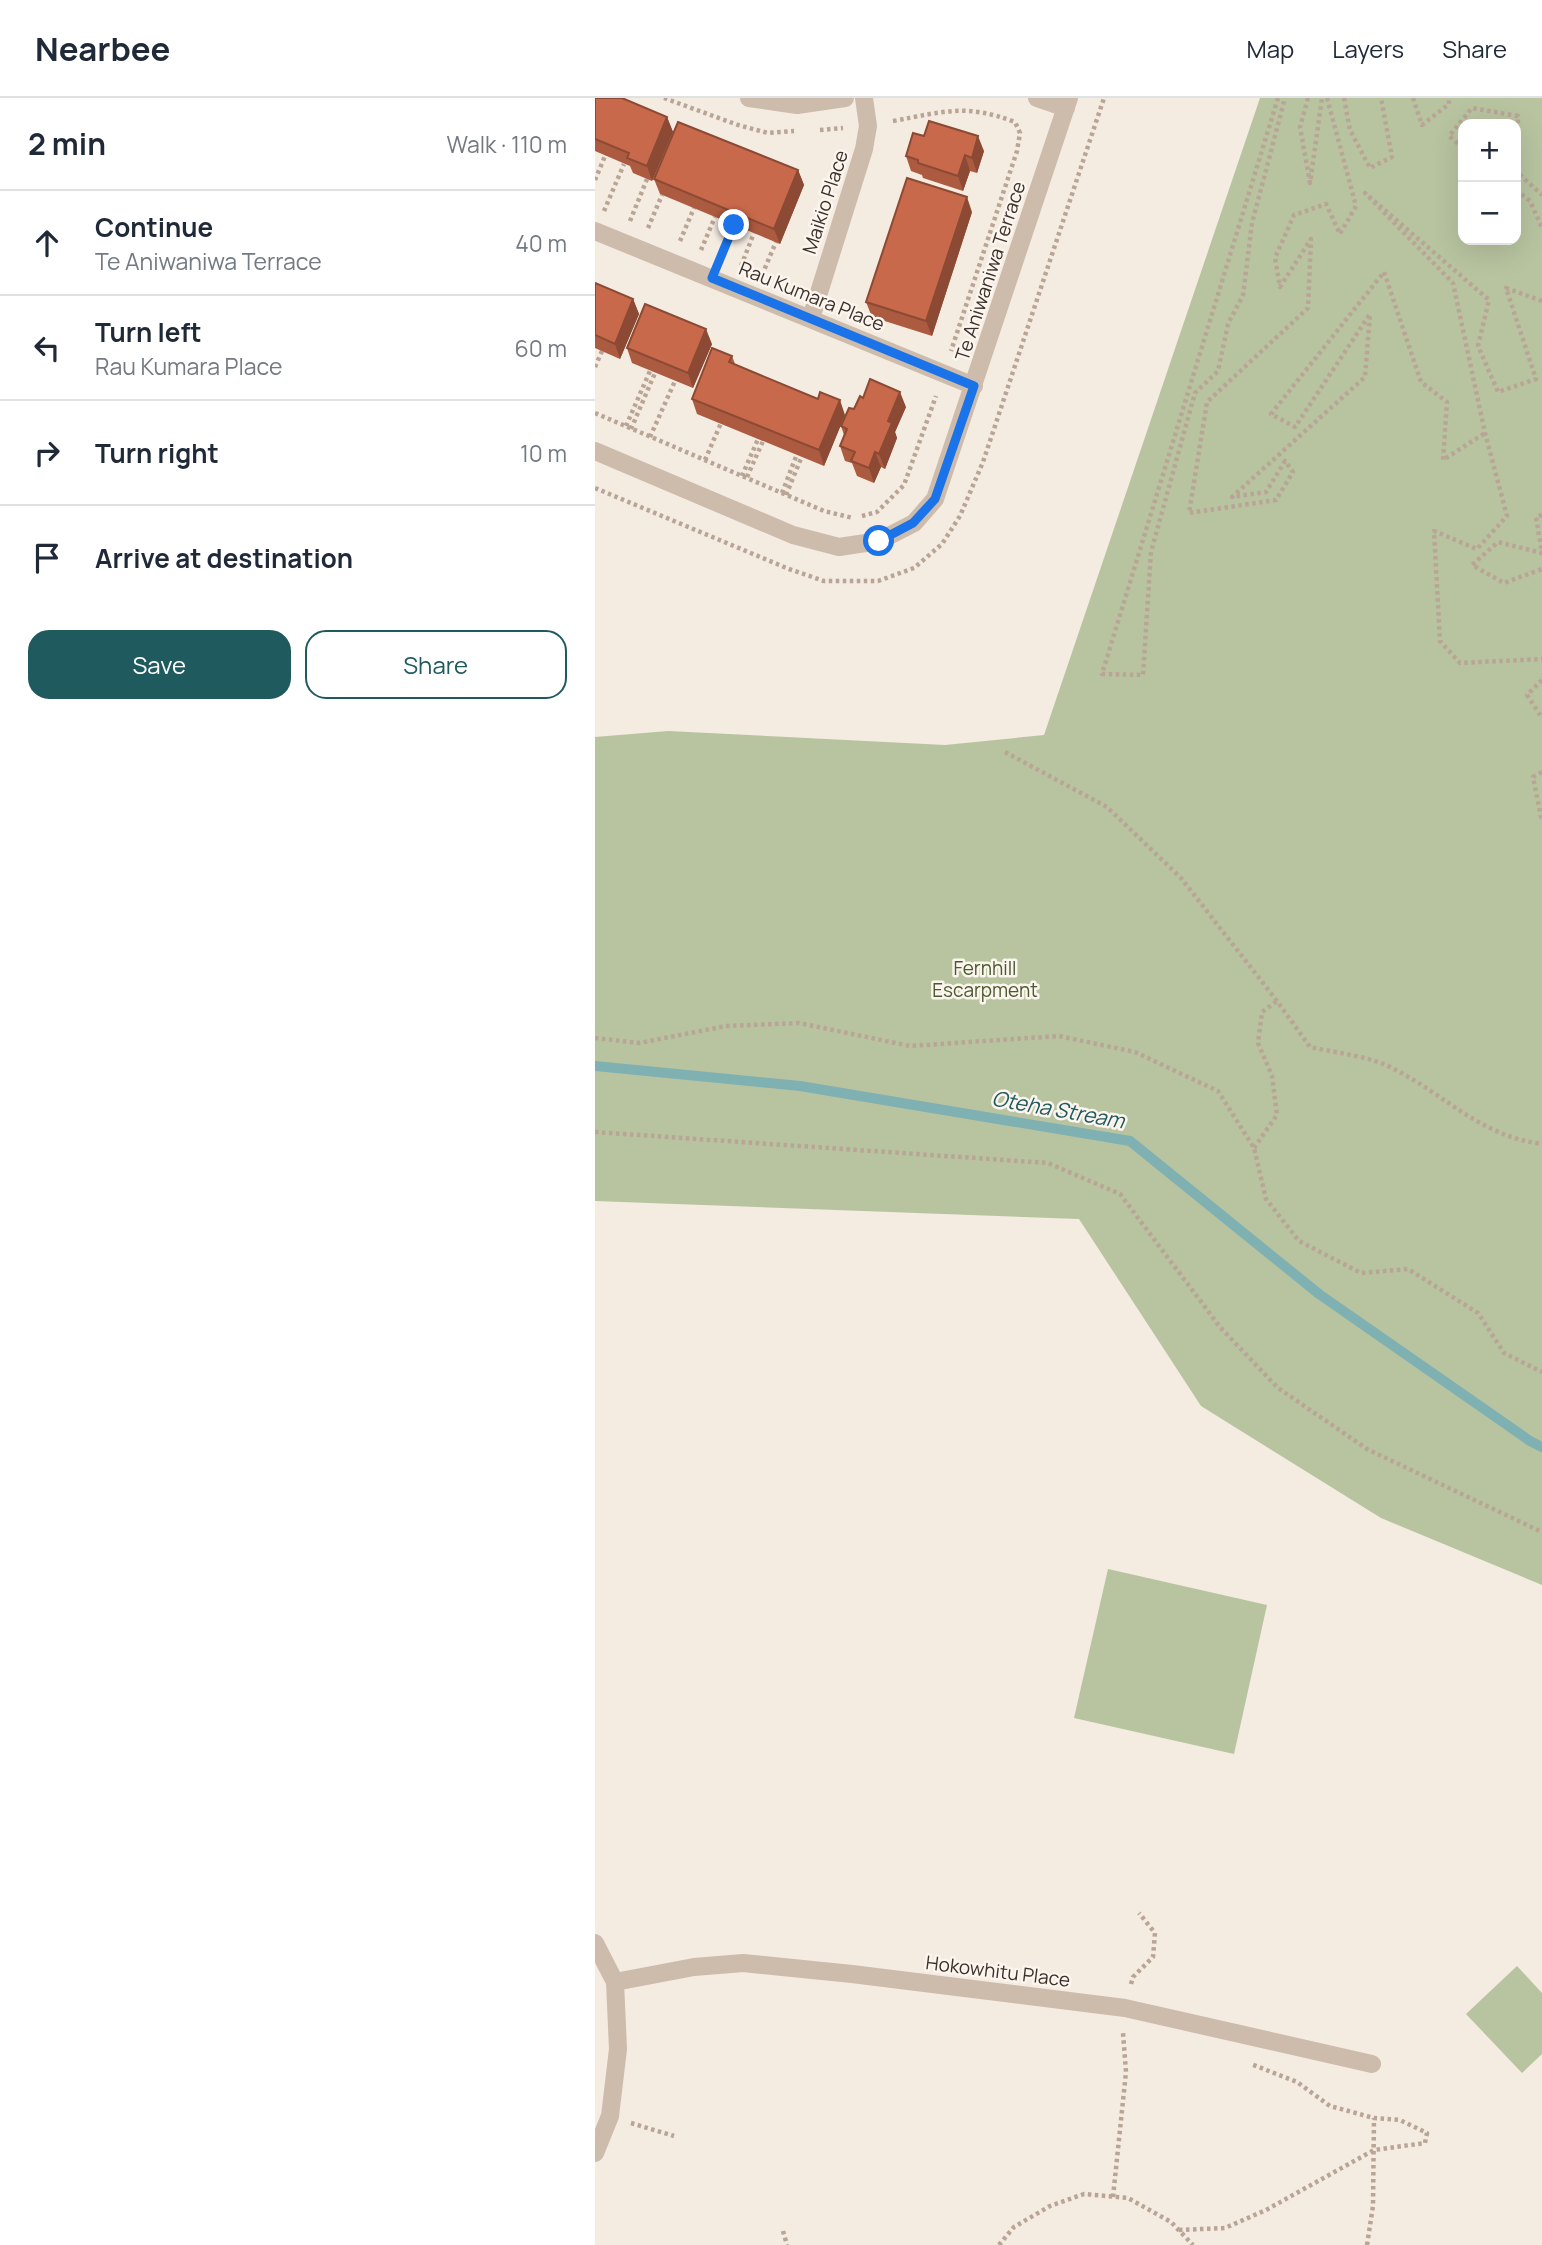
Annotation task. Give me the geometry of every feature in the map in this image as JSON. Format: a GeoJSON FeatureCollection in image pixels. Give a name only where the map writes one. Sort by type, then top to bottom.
{"type":"FeatureCollection","features":[{"type":"Feature","properties":{"kind":"street"},"geometry":{"type":"LineString","coordinates":[[749,98],[797,105],[845,98]]}},
{"type":"Feature","properties":{"kind":"street","name":"Maikio Place"},"geometry":{"type":"LineString","coordinates":[[811,318],[864,149],[868,126],[864,98]]}},
{"type":"Feature","properties":{"kind":"street"},"geometry":{"type":"LineString","coordinates":[[1037,98],[1067,103]]}},
{"type":"Feature","properties":{"kind":"street","name":"Te Aniwaniwa Terrace"},"geometry":{"type":"LineString","coordinates":[[595,451],[793,535],[839,547],[879,541],[913,523],[935,499],[1067,103]]}},
{"type":"Feature","properties":{"kind":"street","name":"Rau Kumara Place"},"geometry":{"type":"LineString","coordinates":[[595,231],[974,386]]}},
{"type":"Feature","properties":{"kind":"street"},"geometry":{"type":"LineString","coordinates":[[595,1943],[615,1982],[618,2049],[610,2116],[595,2153]]}},
{"type":"Feature","properties":{"kind":"street","name":"Hokowhitu Place"},"geometry":{"type":"LineString","coordinates":[[615,1982],[694,1967],[743,1963],[852,1974],[1125,2008],[1372,2064]]}},
{"type":"Feature","properties":{"kind":"path"},"geometry":{"type":"LineString","coordinates":[[664,98],[737,125],[768,133],[805,131]]}},
{"type":"Feature","properties":{"kind":"path"},"geometry":{"type":"LineString","coordinates":[[595,488],[764,559],[824,581],[878,582],[914,568],[942,544],[954,525],[983,462],[1104,98]]}},
{"type":"Feature","properties":{"kind":"path"},"geometry":{"type":"LineString","coordinates":[[1278,98],[1102,674],[1143,675],[1151,552],[1195,393],[1218,371],[1228,324],[1243,295],[1252,223],[1285,98]]}},
{"type":"Feature","properties":{"kind":"path"},"geometry":{"type":"LineString","coordinates":[[1308,98],[1300,127],[1310,183],[1324,98]]}},
{"type":"Feature","properties":{"kind":"path"},"geometry":{"type":"LineString","coordinates":[[1324,98],[1356,206],[1340,234],[1326,204],[1294,215],[1275,258],[1280,287],[1311,239],[1308,308],[1207,402],[1189,513],[1276,500],[1293,472],[1285,461],[1266,492],[1232,497],[1365,377],[1370,314],[1295,427],[1271,414],[1384,272],[1421,382],[1447,402],[1443,460],[1485,433]]}},
{"type":"Feature","properties":{"kind":"path"},"geometry":{"type":"LineString","coordinates":[[1344,98],[1350,130],[1370,168],[1392,157],[1381,98]]}},
{"type":"Feature","properties":{"kind":"path"},"geometry":{"type":"LineString","coordinates":[[1413,98],[1422,125],[1449,104],[1449,98]]}},
{"type":"Feature","properties":{"kind":"path"},"geometry":{"type":"LineString","coordinates":[[1463,119],[1472,108],[1518,116],[1518,119]]}},
{"type":"Feature","properties":{"kind":"path"},"geometry":{"type":"LineString","coordinates":[[595,413],[824,511],[853,518],[877,512],[904,485],[1017,151],[1020,133],[1014,122],[994,114],[963,109],[868,126],[818,130]]}},
{"type":"Feature","properties":{"kind":"path"},"geometry":{"type":"LineString","coordinates":[[1458,125],[1449,136],[1458,144]]}},
{"type":"Feature","properties":{"kind":"path"},"geometry":{"type":"LineString","coordinates":[[595,180],[605,156]]}},
{"type":"Feature","properties":{"kind":"path"},"geometry":{"type":"LineString","coordinates":[[595,231],[624,164]]}},
{"type":"Feature","properties":{"kind":"path"},"geometry":{"type":"LineString","coordinates":[[1521,176],[1542,195]]}},
{"type":"Feature","properties":{"kind":"path"},"geometry":{"type":"LineString","coordinates":[[622,241],[647,179]]}},
{"type":"Feature","properties":{"kind":"path"},"geometry":{"type":"LineString","coordinates":[[1542,301],[1506,288],[1535,379],[1498,392],[1478,346],[1489,300],[1365,193],[1453,283],[1485,433],[1507,516],[1477,549],[1434,531],[1440,641],[1460,663],[1542,659]]}},
{"type":"Feature","properties":{"kind":"path"},"geometry":{"type":"LineString","coordinates":[[1521,194],[1530,201],[1542,228]]}},
{"type":"Feature","properties":{"kind":"path"},"geometry":{"type":"LineString","coordinates":[[639,248],[662,195]]}},
{"type":"Feature","properties":{"kind":"path"},"geometry":{"type":"LineString","coordinates":[[671,262],[694,208]]}},
{"type":"Feature","properties":{"kind":"path"},"geometry":{"type":"LineString","coordinates":[[692,270],[715,217]]}},
{"type":"Feature","properties":{"kind":"path"},"geometry":{"type":"LineString","coordinates":[[712,278],[734,225]]}},
{"type":"Feature","properties":{"kind":"path"},"geometry":{"type":"LineString","coordinates":[[733,286],[754,233]]}},
{"type":"Feature","properties":{"kind":"path"},"geometry":{"type":"LineString","coordinates":[[753,295],[776,242]]}},
{"type":"Feature","properties":{"kind":"path"},"geometry":{"type":"LineString","coordinates":[[595,367],[602,351]]}},
{"type":"Feature","properties":{"kind":"path"},"geometry":{"type":"LineString","coordinates":[[628,427],[653,372]]}},
{"type":"Feature","properties":{"kind":"path"},"geometry":{"type":"LineString","coordinates":[[650,437],[675,381]]}},
{"type":"Feature","properties":{"kind":"path"},"geometry":{"type":"LineString","coordinates":[[705,460],[721,424]]}},
{"type":"Feature","properties":{"kind":"path"},"geometry":{"type":"LineString","coordinates":[[744,477],[760,440]]}},
{"type":"Feature","properties":{"kind":"path"},"geometry":{"type":"LineString","coordinates":[[784,494],[800,455]]}},
{"type":"Feature","properties":{"kind":"path"},"geometry":{"type":"LineString","coordinates":[[1542,514],[1536,517],[1542,553],[1499,542],[1472,565],[1504,583],[1542,569]]}},
{"type":"Feature","properties":{"kind":"path"},"geometry":{"type":"LineString","coordinates":[[1542,680],[1527,695],[1542,718]]}},
{"type":"Feature","properties":{"kind":"path"},"geometry":{"type":"LineString","coordinates":[[1005,752],[1107,807],[1181,878],[1310,1047],[1392,1067],[1467,1117],[1517,1141],[1542,1144]]}},
{"type":"Feature","properties":{"kind":"path"},"geometry":{"type":"LineString","coordinates":[[1542,772],[1533,777],[1542,821]]}},
{"type":"Feature","properties":{"kind":"path"},"geometry":{"type":"LineString","coordinates":[[1254,1148],[1277,1115],[1272,1076],[1258,1043],[1262,1012],[1277,1001]]}},
{"type":"Feature","properties":{"kind":"path"},"geometry":{"type":"LineString","coordinates":[[595,1038],[639,1043],[726,1026],[799,1023],[909,1046],[1059,1036],[1135,1052],[1218,1091],[1254,1148],[1266,1199],[1299,1241],[1361,1273],[1408,1269],[1478,1313],[1504,1353],[1542,1372]]}},
{"type":"Feature","properties":{"kind":"path"},"geometry":{"type":"LineString","coordinates":[[595,1132],[1048,1163],[1089,1180],[1120,1194],[1220,1327],[1278,1388],[1367,1449],[1542,1532]]}},
{"type":"Feature","properties":{"kind":"path"},"geometry":{"type":"LineString","coordinates":[[1113,2197],[1126,2072],[1122,2033],[1125,2008],[1133,1977],[1153,1957],[1155,1933],[1139,1913]]}},
{"type":"Feature","properties":{"kind":"path"},"geometry":{"type":"LineString","coordinates":[[1122,2033],[1131,2034]]}},
{"type":"Feature","properties":{"kind":"path"},"geometry":{"type":"LineString","coordinates":[[1179,2230],[1225,2228],[1266,2210],[1374,2150],[1425,2143],[1427,2133],[1400,2120],[1374,2119],[1330,2106],[1297,2082],[1242,2061]]}},
{"type":"Feature","properties":{"kind":"path"},"geometry":{"type":"LineString","coordinates":[[610,2116],[674,2136]]}},
{"type":"Feature","properties":{"kind":"path"},"geometry":{"type":"LineString","coordinates":[[1367,2245],[1373,2206],[1374,2119]]}},
{"type":"Feature","properties":{"kind":"path"},"geometry":{"type":"LineString","coordinates":[[999,2245],[1014,2227],[1049,2206],[1084,2194],[1128,2198],[1171,2222],[1193,2245]]}},
{"type":"Feature","properties":{"kind":"path"},"geometry":{"type":"LineString","coordinates":[[783,2231],[787,2245]]}},
{"type":"Feature","properties":{"kind":"green space","name":"Fernhill Escarpment"},"geometry":{"type":"Polygon","coordinates":[[[1260,98],[1542,98],[1542,1585],[1381,1518],[1201,1406],[1079,1219],[595,1201],[595,737],[668,731],[945,745],[1044,735],[1260,98]]]}},
{"type":"Feature","properties":{"kind":"green space"},"geometry":{"type":"Polygon","coordinates":[[[1108,1569],[1267,1605],[1234,1754],[1074,1718],[1108,1569]]]}},
{"type":"Feature","properties":{"kind":"green space"},"geometry":{"type":"Polygon","coordinates":[[[1517,1966],[1542,1993],[1542,2054],[1522,2073],[1466,2014],[1517,1966]]]}},
{"type":"Feature","properties":{"kind":"building"},"geometry":{"type":"Polygon","coordinates":[[[595,98],[622,98],[667,117],[647,166],[627,158],[629,153],[595,139],[595,98]]]}},
{"type":"Feature","properties":{"kind":"building"},"geometry":{"type":"Polygon","coordinates":[[[929,121],[978,136],[972,158],[965,155],[958,176],[918,163],[918,160],[906,156],[913,133],[924,136],[929,121]]]}},
{"type":"Feature","properties":{"kind":"building"},"geometry":{"type":"Polygon","coordinates":[[[678,122],[798,170],[774,229],[654,179],[678,122]]]}},
{"type":"Feature","properties":{"kind":"building"},"geometry":{"type":"Polygon","coordinates":[[[907,178],[967,197],[926,321],[866,302],[907,178]]]}},
{"type":"Feature","properties":{"kind":"building"},"geometry":{"type":"Polygon","coordinates":[[[595,283],[633,299],[615,344],[595,335],[595,283]]]}},
{"type":"Feature","properties":{"kind":"building"},"geometry":{"type":"Polygon","coordinates":[[[645,304],[706,329],[688,373],[627,348],[645,304]]]}},
{"type":"Feature","properties":{"kind":"building"},"geometry":{"type":"Polygon","coordinates":[[[712,348],[732,356],[729,362],[813,397],[818,399],[820,392],[840,400],[819,450],[692,399],[712,348]]]}},
{"type":"Feature","properties":{"kind":"building"},"geometry":{"type":"Polygon","coordinates":[[[870,379],[900,392],[888,421],[892,423],[879,454],[875,452],[869,468],[851,461],[855,452],[840,446],[847,429],[841,426],[849,408],[854,409],[860,396],[863,398],[870,379]]]}},
{"type":"Feature","properties":{"kind":"waterway","name":"Oteha Stream"},"geometry":{"type":"LineString","coordinates":[[595,1066],[800,1086],[1130,1141],[1319,1294],[1542,1447]]}},
{"type":"Feature","properties":{"kind":"route"},"geometry":{"type":"LineString","coordinates":[[734,225],[712,278],[974,386],[935,499],[913,523],[879,541]]}}]}
